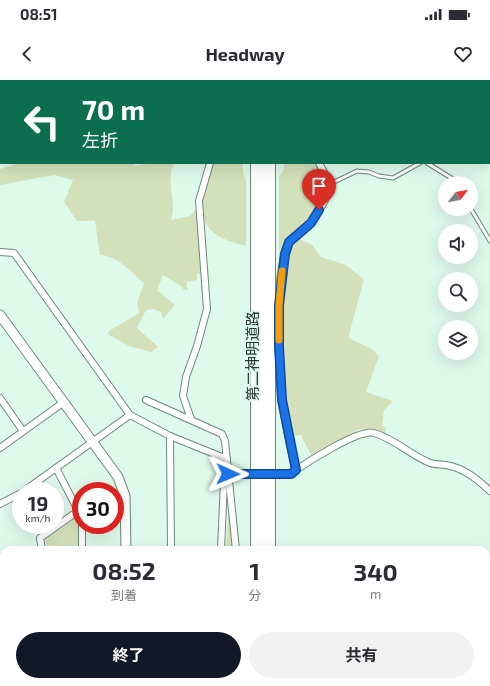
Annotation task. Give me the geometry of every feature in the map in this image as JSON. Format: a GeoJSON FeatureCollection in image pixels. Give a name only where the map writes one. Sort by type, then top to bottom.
{"type":"FeatureCollection","features":[{"type":"Feature","properties":{"kind":"highway","name":"第二神明道路"},"geometry":{"type":"LineString","coordinates":[[257,164],[257,546]]}},
{"type":"Feature","properties":{"kind":"highway","name":"第二神明道路"},"geometry":{"type":"LineString","coordinates":[[269,164],[269,546]]}},
{"type":"Feature","properties":{"kind":"street"},"geometry":{"type":"LineString","coordinates":[[190,419],[183,396],[186,377],[197,346],[207,309],[199,201],[210,164]]}},
{"type":"Feature","properties":{"kind":"street"},"geometry":{"type":"LineString","coordinates":[[294,472],[282,400],[279,347],[282,275],[285,254],[289,242],[311,223],[326,197],[330,184],[320,164]]}},
{"type":"Feature","properties":{"kind":"street"},"geometry":{"type":"LineString","coordinates":[[0,252],[14,253],[130,415],[170,436],[227,460]]}},
{"type":"Feature","properties":{"kind":"street"},"geometry":{"type":"LineString","coordinates":[[0,316],[118,477],[125,496],[126,546]]}},
{"type":"Feature","properties":{"kind":"street"},"geometry":{"type":"LineString","coordinates":[[0,398],[23,431]]}},
{"type":"Feature","properties":{"kind":"street"},"geometry":{"type":"LineString","coordinates":[[146,400],[222,434],[225,441],[228,474],[232,492],[236,546]]}},
{"type":"Feature","properties":{"kind":"street"},"geometry":{"type":"LineString","coordinates":[[0,448],[64,402]]}},
{"type":"Feature","properties":{"kind":"street"},"geometry":{"type":"LineString","coordinates":[[37,482],[130,415]]}},
{"type":"Feature","properties":{"kind":"street"},"geometry":{"type":"LineString","coordinates":[[228,474],[294,472],[324,452],[363,432],[373,432],[405,447],[416,456],[430,463],[446,465],[470,474],[490,491]]}},
{"type":"Feature","properties":{"kind":"street"},"geometry":{"type":"LineString","coordinates":[[170,436],[171,546]]}},
{"type":"Feature","properties":{"kind":"street"},"geometry":{"type":"LineString","coordinates":[[56,468],[72,499]]}},
{"type":"Feature","properties":{"kind":"street"},"geometry":{"type":"LineString","coordinates":[[221,546],[224,481],[228,474]]}},
{"type":"Feature","properties":{"kind":"street"},"geometry":{"type":"LineString","coordinates":[[0,504],[12,498]]}},
{"type":"Feature","properties":{"kind":"street"},"geometry":{"type":"LineString","coordinates":[[41,546],[40,538],[72,519]]}},
{"type":"Feature","properties":{"kind":"street"},"geometry":{"type":"LineString","coordinates":[[82,534],[82,546]]}},
{"type":"Feature","properties":{"kind":"lane"},"geometry":{"type":"LineString","coordinates":[[330,184],[357,171],[369,172],[379,176],[393,178],[418,164]]}},
{"type":"Feature","properties":{"kind":"lane"},"geometry":{"type":"LineString","coordinates":[[429,164],[448,176]]}},
{"type":"Feature","properties":{"kind":"lane"},"geometry":{"type":"LineString","coordinates":[[475,216],[490,241]]}},
{"type":"Feature","properties":{"kind":"green space"},"geometry":{"type":"Polygon","coordinates":[[[18,164],[133,164],[134,166],[147,164],[174,164],[171,178],[173,205],[171,220],[190,216],[195,210],[197,213],[201,273],[197,274],[197,280],[186,282],[188,290],[184,290],[181,286],[163,275],[157,290],[175,305],[163,319],[161,312],[153,309],[146,310],[137,328],[158,347],[151,352],[129,346],[108,334],[109,331],[139,313],[137,302],[144,283],[118,261],[107,256],[100,255],[95,221],[77,221],[64,202],[73,180],[54,175],[0,185],[0,169],[18,164]]]}},
{"type":"Feature","properties":{"kind":"green space"},"geometry":{"type":"Polygon","coordinates":[[[213,164],[243,164],[243,171],[246,181],[246,246],[228,241],[216,234],[208,226],[204,216],[203,206],[213,164]]]}},
{"type":"Feature","properties":{"kind":"green space"},"geometry":{"type":"Polygon","coordinates":[[[285,164],[316,164],[321,176],[322,190],[317,207],[306,222],[285,239],[279,274],[279,176],[283,171],[285,164]]]}},
{"type":"Feature","properties":{"kind":"green space"},"geometry":{"type":"Polygon","coordinates":[[[299,239],[312,245],[321,257],[344,264],[364,279],[348,338],[370,348],[379,356],[366,392],[393,401],[384,410],[382,426],[386,428],[385,433],[372,428],[360,429],[311,455],[301,435],[290,436],[285,415],[285,364],[281,352],[281,313],[288,253],[294,242],[299,239]]]}},
{"type":"Feature","properties":{"kind":"green space"},"geometry":{"type":"Polygon","coordinates":[[[229,509],[233,546],[226,546],[229,509]]]}},
{"type":"Feature","properties":{"kind":"green space"},"geometry":{"type":"Polygon","coordinates":[[[72,521],[72,534],[79,534],[79,546],[45,546],[46,539],[53,534],[64,534],[64,526],[72,521]]]}},
{"type":"Feature","properties":{"kind":"slow traffic"},"geometry":{"type":"LineString","coordinates":[[279,340],[279,305],[282,271]]}},
{"type":"Feature","properties":{"kind":"route"},"geometry":{"type":"LineString","coordinates":[[228,474],[291,474],[296,470],[282,400],[279,347],[279,305],[285,254],[289,242],[311,223],[319,210]]}}]}
